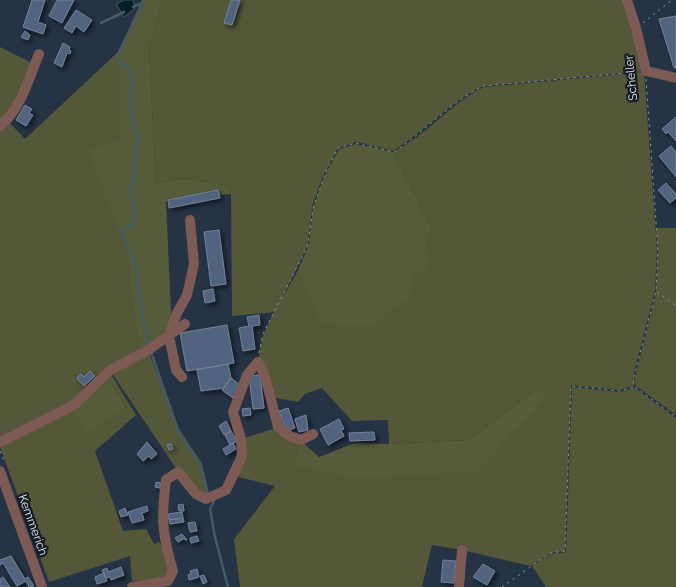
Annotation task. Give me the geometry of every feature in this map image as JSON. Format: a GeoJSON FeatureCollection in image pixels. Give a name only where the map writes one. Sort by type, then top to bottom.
{"type":"FeatureCollection","features":[{"type":"Feature","properties":{"kind":"street","name":"Scheller"},"geometry":{"type":"LineString","coordinates":[[628,0],[646,71]]}},
{"type":"Feature","properties":{"kind":"street"},"geometry":{"type":"LineString","coordinates":[[0,126],[8,119],[21,97],[39,54]]}},
{"type":"Feature","properties":{"kind":"street"},"geometry":{"type":"LineString","coordinates":[[646,71],[676,78]]}},
{"type":"Feature","properties":{"kind":"street"},"geometry":{"type":"LineString","coordinates":[[182,378],[176,370],[169,336],[177,313],[187,295],[194,264],[190,220]]}},
{"type":"Feature","properties":{"kind":"street"},"geometry":{"type":"LineString","coordinates":[[0,442],[74,405],[109,371],[169,336],[185,324]]}},
{"type":"Feature","properties":{"kind":"street"},"geometry":{"type":"LineString","coordinates":[[132,587],[159,585],[168,581],[173,571],[164,541],[161,519],[166,480],[178,472],[196,494],[206,499],[226,490],[242,456],[241,439],[232,412],[247,374],[258,362],[264,376],[278,427],[290,436],[301,440],[313,434]]}},
{"type":"Feature","properties":{"kind":"street","name":"Kemmerich"},"geometry":{"type":"LineString","coordinates":[[0,471],[42,587]]}},
{"type":"Feature","properties":{"kind":"street"},"geometry":{"type":"LineString","coordinates":[[459,587],[462,550]]}},
{"type":"Feature","properties":{"kind":"path"},"geometry":{"type":"LineString","coordinates":[[636,28],[672,0]]}},
{"type":"Feature","properties":{"kind":"path"},"geometry":{"type":"LineString","coordinates":[[258,362],[263,334],[308,245],[313,208],[327,169],[338,148],[356,143],[394,152],[418,136],[464,96],[484,86],[646,71]]}},
{"type":"Feature","properties":{"kind":"path","name":"Scheller"},"geometry":{"type":"LineString","coordinates":[[635,387],[634,373],[656,292],[658,250],[650,155],[646,71]]}},
{"type":"Feature","properties":{"kind":"path"},"geometry":{"type":"LineString","coordinates":[[656,292],[676,306]]}},
{"type":"Feature","properties":{"kind":"path"},"geometry":{"type":"LineString","coordinates":[[502,587],[550,553],[565,551],[571,386],[619,391],[635,387],[676,417]]}},
{"type":"Feature","properties":{"kind":"shaded area"},"geometry":{"type":"Polygon","coordinates":[[[124,0],[133,0],[135,8],[124,17],[116,4],[124,0]]]}},
{"type":"Feature","properties":{"kind":"shaded area"},"geometry":{"type":"Polygon","coordinates":[[[163,0],[627,0],[645,71],[483,86],[448,108],[416,135],[393,151],[356,142],[338,148],[323,176],[312,207],[308,245],[275,312],[232,316],[231,194],[228,186],[189,178],[156,183],[149,47],[163,0]]]}},
{"type":"Feature","properties":{"kind":"shaded area"},"geometry":{"type":"Polygon","coordinates":[[[0,47],[34,64],[20,97],[0,124],[0,47]]]}},
{"type":"Feature","properties":{"kind":"shaded area"},"geometry":{"type":"Polygon","coordinates":[[[118,52],[119,139],[89,150],[129,260],[130,293],[140,350],[73,404],[0,440],[0,127],[8,121],[25,139],[118,52]]]}},
{"type":"Feature","properties":{"kind":"shaded area"},"geometry":{"type":"Polygon","coordinates":[[[644,72],[657,250],[655,291],[634,373],[634,386],[619,390],[571,385],[565,551],[550,553],[531,566],[432,545],[422,587],[240,587],[234,539],[275,486],[234,476],[244,438],[276,428],[301,441],[294,465],[474,472],[547,399],[539,387],[468,440],[389,444],[388,420],[352,421],[322,388],[305,394],[298,402],[271,397],[262,371],[259,353],[266,328],[298,270],[303,278],[414,277],[424,271],[427,264],[428,243],[432,227],[393,152],[417,137],[460,102],[484,87],[644,72]]]}},
{"type":"Feature","properties":{"kind":"shaded area"},"geometry":{"type":"Polygon","coordinates":[[[656,228],[676,228],[676,415],[636,386],[634,381],[656,293],[658,250],[656,228]]]}},
{"type":"Feature","properties":{"kind":"shaded area"},"geometry":{"type":"Polygon","coordinates":[[[149,353],[177,426],[201,462],[209,497],[206,498],[178,471],[111,372],[149,353]]]}},
{"type":"Feature","properties":{"kind":"shaded area"},"geometry":{"type":"Polygon","coordinates":[[[110,373],[136,415],[95,451],[123,531],[146,529],[154,544],[160,542],[169,567],[165,578],[132,581],[130,556],[49,582],[0,447],[71,407],[85,434],[127,407],[106,376],[110,373]]]}},
{"type":"Feature","properties":{"kind":"shaded area"},"geometry":{"type":"Polygon","coordinates":[[[572,387],[619,392],[635,388],[676,418],[676,587],[546,587],[532,566],[550,554],[566,552],[572,387]]]}},
{"type":"Feature","properties":{"kind":"green space"},"geometry":{"type":"Polygon","coordinates":[[[142,0],[163,0],[149,47],[156,183],[189,178],[228,186],[231,194],[166,201],[172,332],[140,350],[130,293],[129,260],[88,150],[119,139],[118,52],[142,0]]]}},
{"type":"Feature","properties":{"kind":"green space"},"geometry":{"type":"Polygon","coordinates":[[[356,144],[393,152],[432,227],[428,243],[427,268],[414,277],[411,296],[372,327],[320,323],[298,270],[309,245],[313,208],[324,177],[339,149],[356,144]]]}},
{"type":"Feature","properties":{"kind":"green space"},"geometry":{"type":"Polygon","coordinates":[[[106,376],[127,407],[85,435],[71,407],[106,376]]]}},
{"type":"Feature","properties":{"kind":"green space"},"geometry":{"type":"Polygon","coordinates":[[[539,387],[547,399],[475,472],[356,478],[294,465],[301,441],[319,457],[355,443],[389,444],[468,440],[539,387]]]}},
{"type":"Feature","properties":{"kind":"building"},"geometry":{"type":"Polygon","coordinates":[[[32,0],[45,0],[38,22],[46,25],[43,34],[23,27],[32,0]]]}},
{"type":"Feature","properties":{"kind":"building"},"geometry":{"type":"Polygon","coordinates":[[[57,0],[74,0],[62,23],[49,16],[57,0]]]}},
{"type":"Feature","properties":{"kind":"building"},"geometry":{"type":"Polygon","coordinates":[[[231,0],[240,0],[232,25],[224,23],[231,0]]]}},
{"type":"Feature","properties":{"kind":"building"},"geometry":{"type":"Polygon","coordinates":[[[76,10],[92,20],[84,32],[76,26],[72,33],[64,28],[76,10]]]}},
{"type":"Feature","properties":{"kind":"building"},"geometry":{"type":"Polygon","coordinates":[[[676,16],[676,68],[674,68],[659,19],[676,16]]]}},
{"type":"Feature","properties":{"kind":"building"},"geometry":{"type":"Polygon","coordinates":[[[25,31],[30,35],[28,40],[21,37],[25,31]]]}},
{"type":"Feature","properties":{"kind":"building"},"geometry":{"type":"Polygon","coordinates":[[[63,43],[70,47],[69,50],[71,51],[70,54],[67,53],[62,67],[54,63],[63,43]]]}},
{"type":"Feature","properties":{"kind":"building"},"geometry":{"type":"Polygon","coordinates":[[[25,105],[32,109],[29,113],[33,115],[26,126],[16,120],[25,105]]]}},
{"type":"Feature","properties":{"kind":"building"},"geometry":{"type":"Polygon","coordinates":[[[676,117],[676,141],[668,132],[666,134],[662,129],[676,117]]]}},
{"type":"Feature","properties":{"kind":"building"},"geometry":{"type":"Polygon","coordinates":[[[671,146],[676,152],[676,177],[659,156],[671,146]]]}},
{"type":"Feature","properties":{"kind":"building"},"geometry":{"type":"Polygon","coordinates":[[[666,183],[676,194],[676,198],[670,203],[658,190],[666,183]]]}},
{"type":"Feature","properties":{"kind":"building"},"geometry":{"type":"Polygon","coordinates":[[[218,190],[220,198],[169,208],[168,200],[218,190]]]}},
{"type":"Feature","properties":{"kind":"building"},"geometry":{"type":"Polygon","coordinates":[[[219,230],[226,284],[211,286],[204,232],[219,230]]]}},
{"type":"Feature","properties":{"kind":"building"},"geometry":{"type":"Polygon","coordinates":[[[213,289],[215,301],[205,303],[203,291],[213,289]]]}},
{"type":"Feature","properties":{"kind":"building"},"geometry":{"type":"Polygon","coordinates":[[[259,315],[260,325],[252,326],[255,349],[243,351],[239,328],[249,326],[247,317],[259,315]]]}},
{"type":"Feature","properties":{"kind":"building"},"geometry":{"type":"Polygon","coordinates":[[[227,325],[234,363],[187,371],[180,333],[227,325]]]}},
{"type":"Feature","properties":{"kind":"building"},"geometry":{"type":"Polygon","coordinates":[[[228,364],[231,378],[224,388],[201,391],[197,370],[228,364]]]}},
{"type":"Feature","properties":{"kind":"building"},"geometry":{"type":"Polygon","coordinates":[[[90,371],[95,376],[84,386],[77,378],[81,374],[84,377],[90,371]]]}},
{"type":"Feature","properties":{"kind":"building"},"geometry":{"type":"Polygon","coordinates":[[[260,375],[264,408],[253,409],[249,376],[260,375]]]}},
{"type":"Feature","properties":{"kind":"building"},"geometry":{"type":"Polygon","coordinates":[[[231,378],[239,384],[235,389],[238,392],[233,398],[222,390],[231,378]]]}},
{"type":"Feature","properties":{"kind":"building"},"geometry":{"type":"Polygon","coordinates":[[[250,408],[251,415],[243,416],[242,409],[250,408]]]}},
{"type":"Feature","properties":{"kind":"building"},"geometry":{"type":"Polygon","coordinates":[[[288,408],[295,428],[286,431],[279,411],[288,408]]]}},
{"type":"Feature","properties":{"kind":"building"},"geometry":{"type":"Polygon","coordinates":[[[306,415],[308,430],[299,432],[295,419],[306,415]]]}},
{"type":"Feature","properties":{"kind":"building"},"geometry":{"type":"Polygon","coordinates":[[[339,419],[344,429],[341,430],[344,436],[328,445],[320,429],[339,419]]]}},
{"type":"Feature","properties":{"kind":"building"},"geometry":{"type":"Polygon","coordinates":[[[226,421],[231,431],[224,435],[219,426],[226,421]]]}},
{"type":"Feature","properties":{"kind":"building"},"geometry":{"type":"Polygon","coordinates":[[[231,431],[237,441],[230,445],[225,435],[231,431]]]}},
{"type":"Feature","properties":{"kind":"building"},"geometry":{"type":"Polygon","coordinates":[[[374,432],[375,440],[350,441],[349,433],[374,432]]]}},
{"type":"Feature","properties":{"kind":"building"},"geometry":{"type":"Polygon","coordinates":[[[147,442],[157,454],[151,459],[149,456],[143,461],[137,454],[147,442]]]}},
{"type":"Feature","properties":{"kind":"building"},"geometry":{"type":"Polygon","coordinates":[[[233,443],[236,449],[226,455],[223,449],[233,443]]]}},
{"type":"Feature","properties":{"kind":"building"},"geometry":{"type":"Polygon","coordinates":[[[171,444],[173,449],[169,450],[167,445],[171,444]]]}},
{"type":"Feature","properties":{"kind":"building"},"geometry":{"type":"Polygon","coordinates":[[[156,482],[161,483],[160,488],[155,487],[156,482]]]}},
{"type":"Feature","properties":{"kind":"building"},"geometry":{"type":"Polygon","coordinates":[[[183,504],[184,511],[179,511],[178,505],[183,504]]]}},
{"type":"Feature","properties":{"kind":"building"},"geometry":{"type":"Polygon","coordinates":[[[147,506],[148,511],[142,513],[144,520],[132,523],[128,512],[147,506]]]}},
{"type":"Feature","properties":{"kind":"building"},"geometry":{"type":"Polygon","coordinates":[[[125,508],[128,515],[121,517],[119,511],[125,508]]]}},
{"type":"Feature","properties":{"kind":"building"},"geometry":{"type":"Polygon","coordinates":[[[182,512],[183,518],[169,520],[168,514],[182,512]]]}},
{"type":"Feature","properties":{"kind":"building"},"geometry":{"type":"Polygon","coordinates":[[[183,518],[184,522],[170,524],[169,520],[183,518]]]}},
{"type":"Feature","properties":{"kind":"building"},"geometry":{"type":"Polygon","coordinates":[[[195,522],[197,531],[190,532],[188,523],[195,522]]]}},
{"type":"Feature","properties":{"kind":"building"},"geometry":{"type":"Polygon","coordinates":[[[182,534],[187,540],[183,539],[178,542],[175,538],[182,534]]]}},
{"type":"Feature","properties":{"kind":"building"},"geometry":{"type":"Polygon","coordinates":[[[197,536],[199,541],[191,543],[190,538],[197,536]]]}},
{"type":"Feature","properties":{"kind":"building"},"geometry":{"type":"Polygon","coordinates":[[[11,556],[25,579],[28,577],[34,586],[29,587],[26,581],[17,586],[3,563],[0,565],[0,560],[11,556]]]}},
{"type":"Feature","properties":{"kind":"building"},"geometry":{"type":"Polygon","coordinates":[[[443,560],[456,561],[454,583],[441,582],[443,560]]]}},
{"type":"Feature","properties":{"kind":"building"},"geometry":{"type":"Polygon","coordinates":[[[483,564],[495,571],[487,585],[473,577],[483,564]]]}},
{"type":"Feature","properties":{"kind":"building"},"geometry":{"type":"Polygon","coordinates":[[[121,567],[124,575],[111,580],[110,577],[106,578],[102,570],[107,568],[108,572],[121,567]]]}},
{"type":"Feature","properties":{"kind":"building"},"geometry":{"type":"Polygon","coordinates":[[[197,569],[199,577],[189,580],[188,575],[191,574],[190,571],[197,569]]]}},
{"type":"Feature","properties":{"kind":"building"},"geometry":{"type":"Polygon","coordinates":[[[104,573],[107,581],[97,584],[95,577],[104,573]]]}},
{"type":"Feature","properties":{"kind":"building"},"geometry":{"type":"Polygon","coordinates":[[[204,575],[207,582],[203,584],[200,576],[204,575]]]}},
{"type":"Feature","properties":{"kind":"building"},"geometry":{"type":"Polygon","coordinates":[[[3,577],[10,587],[0,587],[0,579],[3,577]]]}},
{"type":"Feature","properties":{"kind":"waterway"},"geometry":{"type":"LineString","coordinates":[[144,2],[118,54],[122,64],[129,68],[133,89],[130,98],[134,130],[139,137],[134,162],[135,179],[131,186],[135,207],[133,224],[121,231],[135,262],[147,343]]}},
{"type":"Feature","properties":{"kind":"waterway"},"geometry":{"type":"LineString","coordinates":[[133,7],[144,2]]}},
{"type":"Feature","properties":{"kind":"waterway"},"geometry":{"type":"LineString","coordinates":[[101,23],[124,12]]}},
{"type":"Feature","properties":{"kind":"waterway"},"geometry":{"type":"LineString","coordinates":[[152,355],[179,433],[201,465],[208,494]]}},
{"type":"Feature","properties":{"kind":"waterway"},"geometry":{"type":"LineString","coordinates":[[214,501],[210,509],[228,587]]}}]}
